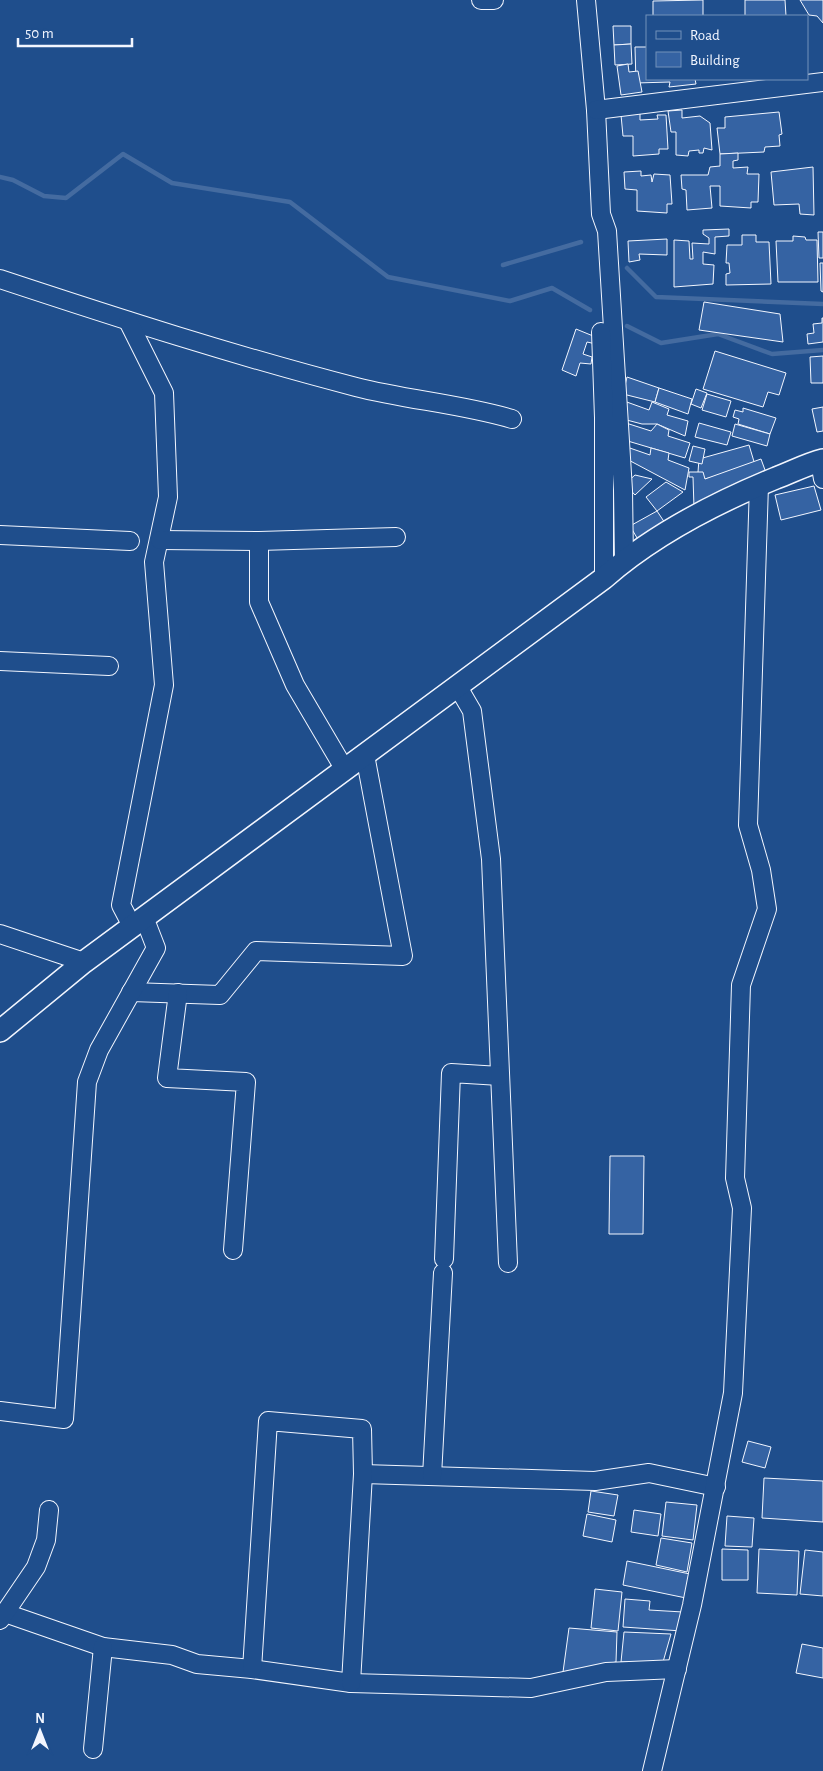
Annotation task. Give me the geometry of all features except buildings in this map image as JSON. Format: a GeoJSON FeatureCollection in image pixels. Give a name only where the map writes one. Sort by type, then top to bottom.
{"type":"FeatureCollection","features":[{"type":"Feature","properties":{"kind":"main road"},"geometry":{"type":"LineString","coordinates":[[0,1031],[84,962],[458,687],[604,578],[624,560],[698,514],[759,485],[822,467]]}},
{"type":"Feature","properties":{"kind":"street"},"geometry":{"type":"LineString","coordinates":[[481,0],[494,0]]}},
{"type":"Feature","properties":{"kind":"street"},"geometry":{"type":"LineString","coordinates":[[586,0],[596,110],[601,214],[598,230],[604,418],[604,578]]}},
{"type":"Feature","properties":{"kind":"street"},"geometry":{"type":"LineString","coordinates":[[596,110],[823,82]]}},
{"type":"Feature","properties":{"kind":"street"},"geometry":{"type":"LineString","coordinates":[[601,214],[607,232],[622,490],[624,560]]}},
{"type":"Feature","properties":{"kind":"street"},"geometry":{"type":"LineString","coordinates":[[0,278],[128,321],[358,387],[478,409],[512,419]]}},
{"type":"Feature","properties":{"kind":"street"},"geometry":{"type":"LineString","coordinates":[[0,1411],[64,1419],[87,1082],[99,1050],[156,948],[138,922],[121,905],[164,685],[154,562],[168,497],[164,393],[128,321]]}},
{"type":"Feature","properties":{"kind":"street"},"geometry":{"type":"LineString","coordinates":[[652,1771],[677,1669],[716,1487],[733,1393],[742,1208],[735,1178],[741,985],[767,909],[761,870],[748,825],[759,485]]}},
{"type":"Feature","properties":{"kind":"street"},"geometry":{"type":"LineString","coordinates":[[0,535],[130,541]]}},
{"type":"Feature","properties":{"kind":"street"},"geometry":{"type":"LineString","coordinates":[[160,540],[260,541],[396,537]]}},
{"type":"Feature","properties":{"kind":"street"},"geometry":{"type":"LineString","coordinates":[[260,541],[259,602],[295,685],[346,770]]}},
{"type":"Feature","properties":{"kind":"street"},"geometry":{"type":"LineString","coordinates":[[0,661],[109,666]]}},
{"type":"Feature","properties":{"kind":"street"},"geometry":{"type":"LineString","coordinates":[[458,687],[472,711],[490,859],[508,1263]]}},
{"type":"Feature","properties":{"kind":"street"},"geometry":{"type":"LineString","coordinates":[[131,992],[220,995],[256,951],[403,956],[366,755]]}},
{"type":"Feature","properties":{"kind":"street"},"geometry":{"type":"LineString","coordinates":[[0,934],[84,962]]}},
{"type":"Feature","properties":{"kind":"street"},"geometry":{"type":"LineString","coordinates":[[178,993],[168,1078],[246,1082],[233,1250]]}},
{"type":"Feature","properties":{"kind":"street"},"geometry":{"type":"LineString","coordinates":[[432,1476],[444,1266],[451,1074],[500,1076]]}},
{"type":"Feature","properties":{"kind":"street"},"geometry":{"type":"LineString","coordinates":[[252,1669],[268,1421],[362,1429],[363,1474],[352,1684]]}},
{"type":"Feature","properties":{"kind":"street"},"geometry":{"type":"LineString","coordinates":[[363,1474],[595,1481],[649,1472],[716,1487]]}},
{"type":"Feature","properties":{"kind":"street"},"geometry":{"type":"LineString","coordinates":[[50,1510],[46,1540],[36,1568],[2,1616],[103,1647],[172,1655],[197,1664],[252,1669],[352,1684],[531,1688],[606,1672],[677,1669]]}},
{"type":"Feature","properties":{"kind":"street"},"geometry":{"type":"LineString","coordinates":[[93,1749],[103,1647]]}},
{"type":"Feature","properties":{"kind":"waterway"},"geometry":{"type":"LineString","coordinates":[[0,177],[13,180],[44,196],[66,198],[123,154],[172,183],[290,202],[388,277],[510,301],[552,288],[590,310]]}},
{"type":"Feature","properties":{"kind":"waterway"},"geometry":{"type":"LineString","coordinates":[[503,265],[581,242]]}},
{"type":"Feature","properties":{"kind":"waterway"},"geometry":{"type":"LineString","coordinates":[[627,268],[656,297],[823,304]]}},
{"type":"Feature","properties":{"kind":"waterway"},"geometry":{"type":"LineString","coordinates":[[627,326],[661,343],[718,334],[772,354],[823,350]]}}]}
